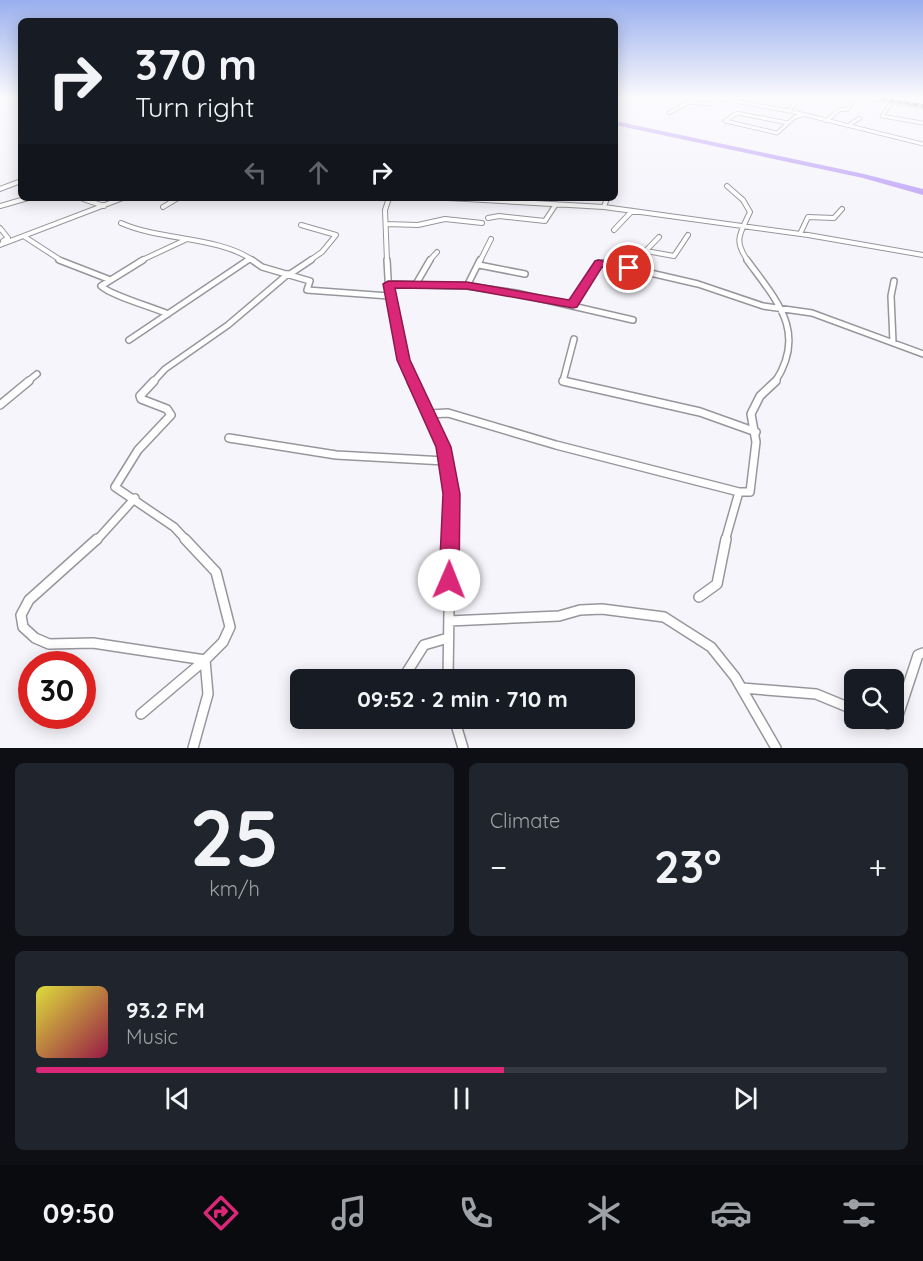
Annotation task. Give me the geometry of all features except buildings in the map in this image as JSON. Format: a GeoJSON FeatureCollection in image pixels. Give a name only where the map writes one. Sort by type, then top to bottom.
{"type":"FeatureCollection","features":[{"type":"Feature","properties":{"kind":"street"},"geometry":{"type":"LineString","coordinates":[[873,133],[923,144]]}},
{"type":"Feature","properties":{"kind":"street"},"geometry":{"type":"LineString","coordinates":[[0,189],[18,182]]}},
{"type":"Feature","properties":{"kind":"street"},"geometry":{"type":"LineString","coordinates":[[429,414],[448,413],[585,455],[650,467],[739,492],[750,492],[756,432],[751,414],[760,396],[776,381],[785,364],[789,327],[788,318],[739,248],[738,240],[750,212],[748,206],[727,186]]}},
{"type":"Feature","properties":{"kind":"street"},"geometry":{"type":"LineString","coordinates":[[0,206],[18,201]]}},
{"type":"Feature","properties":{"kind":"street"},"geometry":{"type":"LineString","coordinates":[[89,201],[104,206]]}},
{"type":"Feature","properties":{"kind":"street"},"geometry":{"type":"LineString","coordinates":[[0,244],[25,237],[116,201]]}},
{"type":"Feature","properties":{"kind":"street"},"geometry":{"type":"LineString","coordinates":[[163,207],[173,201]]}},
{"type":"Feature","properties":{"kind":"street"},"geometry":{"type":"LineString","coordinates":[[388,201],[384,210],[389,296],[404,360],[443,447],[451,494],[448,669]]}},
{"type":"Feature","properties":{"kind":"street"},"geometry":{"type":"LineString","coordinates":[[518,201],[604,207],[800,234],[923,255]]}},
{"type":"Feature","properties":{"kind":"street"},"geometry":{"type":"LineString","coordinates":[[604,207],[606,201]]}},
{"type":"Feature","properties":{"kind":"street"},"geometry":{"type":"LineString","coordinates":[[488,218],[499,216],[545,221],[556,204]]}},
{"type":"Feature","properties":{"kind":"street"},"geometry":{"type":"LineString","coordinates":[[800,234],[808,217],[834,218],[842,209]]}},
{"type":"Feature","properties":{"kind":"street"},"geometry":{"type":"LineString","coordinates":[[614,230],[618,222],[629,216],[632,211]]}},
{"type":"Feature","properties":{"kind":"street"},"geometry":{"type":"LineString","coordinates":[[386,224],[418,225],[445,219],[482,223]]}},
{"type":"Feature","properties":{"kind":"street"},"geometry":{"type":"LineString","coordinates":[[121,223],[136,230],[186,239],[243,255],[262,267],[310,281],[307,290],[389,296]]}},
{"type":"Feature","properties":{"kind":"street"},"geometry":{"type":"LineString","coordinates":[[141,714],[205,660],[223,642],[230,627],[216,572],[174,527],[135,498],[117,489],[116,484],[138,450],[171,415],[167,409],[141,399],[140,396],[165,369],[228,325],[289,274],[322,252],[336,235],[301,225]]}},
{"type":"Feature","properties":{"kind":"street"},"geometry":{"type":"LineString","coordinates":[[0,228],[8,238],[0,244]]}},
{"type":"Feature","properties":{"kind":"street"},"geometry":{"type":"LineString","coordinates":[[646,251],[674,256],[688,236]]}},
{"type":"Feature","properties":{"kind":"street"},"geometry":{"type":"LineString","coordinates":[[25,237],[44,252],[79,269],[108,279]]}},
{"type":"Feature","properties":{"kind":"street"},"geometry":{"type":"LineString","coordinates":[[629,268],[659,237]]}},
{"type":"Feature","properties":{"kind":"street"},"geometry":{"type":"LineString","coordinates":[[168,314],[141,302],[107,292],[101,286],[108,279],[186,239]]}},
{"type":"Feature","properties":{"kind":"street"},"geometry":{"type":"LineString","coordinates":[[467,286],[491,239]]}},
{"type":"Feature","properties":{"kind":"street"},"geometry":{"type":"LineString","coordinates":[[416,284],[437,252]]}},
{"type":"Feature","properties":{"kind":"street"},"geometry":{"type":"LineString","coordinates":[[129,340],[249,259]]}},
{"type":"Feature","properties":{"kind":"street"},"geometry":{"type":"LineString","coordinates":[[573,304],[598,263],[698,284],[764,306],[812,313],[923,354]]}},
{"type":"Feature","properties":{"kind":"street"},"geometry":{"type":"LineString","coordinates":[[479,265],[525,274]]}},
{"type":"Feature","properties":{"kind":"street"},"geometry":{"type":"LineString","coordinates":[[893,342],[891,296],[894,281]]}},
{"type":"Feature","properties":{"kind":"street"},"geometry":{"type":"LineString","coordinates":[[388,284],[467,286],[573,304],[633,320]]}},
{"type":"Feature","properties":{"kind":"street"},"geometry":{"type":"LineString","coordinates":[[574,339],[563,381],[700,412],[756,432]]}},
{"type":"Feature","properties":{"kind":"street"},"geometry":{"type":"LineString","coordinates":[[0,405],[37,374]]}},
{"type":"Feature","properties":{"kind":"street"},"geometry":{"type":"LineString","coordinates":[[229,438],[264,446],[333,454],[445,461]]}},
{"type":"Feature","properties":{"kind":"street"},"geometry":{"type":"LineString","coordinates":[[699,597],[717,584],[720,559],[739,492]]}},
{"type":"Feature","properties":{"kind":"street"},"geometry":{"type":"LineString","coordinates":[[135,498],[92,546],[48,581],[29,600],[21,615],[23,627],[35,638],[49,644],[93,643],[205,660]]}},
{"type":"Feature","properties":{"kind":"street"},"geometry":{"type":"LineString","coordinates":[[449,621],[559,616],[580,610],[602,609],[664,617],[711,647],[742,688],[776,748]]}},
{"type":"Feature","properties":{"kind":"street"},"geometry":{"type":"LineString","coordinates":[[409,669],[424,645],[448,638]]}},
{"type":"Feature","properties":{"kind":"street"},"geometry":{"type":"LineString","coordinates":[[904,698],[918,655],[923,653]]}},
{"type":"Feature","properties":{"kind":"street"},"geometry":{"type":"LineString","coordinates":[[193,748],[207,702],[210,680],[205,660]]}},
{"type":"Feature","properties":{"kind":"street"},"geometry":{"type":"LineString","coordinates":[[742,688],[816,694],[844,705]]}},
{"type":"Feature","properties":{"kind":"street"},"geometry":{"type":"LineString","coordinates":[[457,729],[463,748]]}},
{"type":"Feature","properties":{"kind":"waterway"},"geometry":{"type":"LineString","coordinates":[[662,133],[864,176],[923,192]]}},
{"type":"Feature","properties":{"kind":"route"},"geometry":{"type":"LineString","coordinates":[[449,580],[451,494],[443,447],[435,425],[411,381],[404,360],[388,284],[467,286],[516,292],[573,304],[598,263],[629,268]]}}]}
